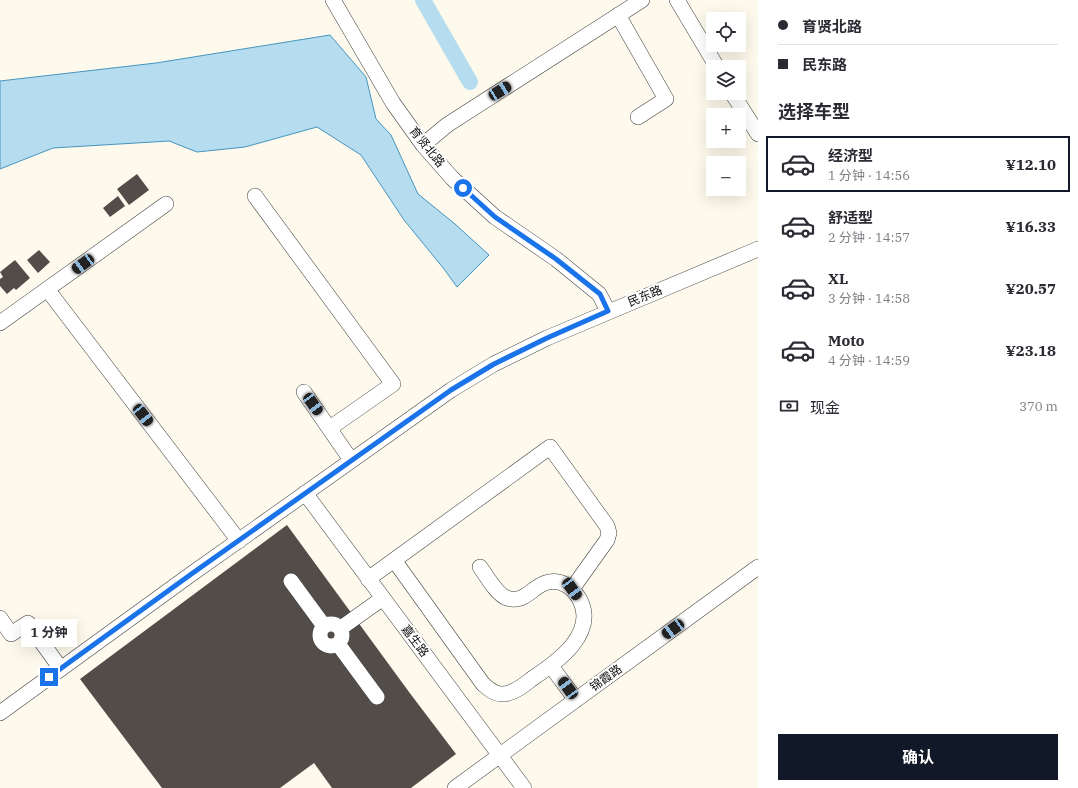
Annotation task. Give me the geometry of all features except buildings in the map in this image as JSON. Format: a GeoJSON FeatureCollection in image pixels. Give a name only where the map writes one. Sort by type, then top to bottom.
{"type":"FeatureCollection","features":[{"type":"Feature","properties":{"kind":"street","name":"育贤北路"},"geometry":{"type":"LineString","coordinates":[[333,0],[393,103],[423,145],[452,178],[495,217],[556,259],[600,294],[608,311]]}},
{"type":"Feature","properties":{"kind":"street"},"geometry":{"type":"LineString","coordinates":[[423,145],[447,125],[642,0]]}},
{"type":"Feature","properties":{"kind":"street"},"geometry":{"type":"LineString","coordinates":[[677,0],[713,60]]}},
{"type":"Feature","properties":{"kind":"street"},"geometry":{"type":"LineString","coordinates":[[618,15],[666,99],[638,117]]}},
{"type":"Feature","properties":{"kind":"street"},"geometry":{"type":"LineString","coordinates":[[736,100],[758,134]]}},
{"type":"Feature","properties":{"kind":"street"},"geometry":{"type":"LineString","coordinates":[[255,196],[393,384],[330,428]]}},
{"type":"Feature","properties":{"kind":"street"},"geometry":{"type":"LineString","coordinates":[[0,323],[166,204]]}},
{"type":"Feature","properties":{"kind":"street","name":"民东路"},"geometry":{"type":"LineString","coordinates":[[0,712],[451,390],[494,364],[547,338],[758,249]]}},
{"type":"Feature","properties":{"kind":"street"},"geometry":{"type":"LineString","coordinates":[[47,289],[239,540]]}},
{"type":"Feature","properties":{"kind":"street"},"geometry":{"type":"LineString","coordinates":[[304,392],[351,460]]}},
{"type":"Feature","properties":{"kind":"street"},"geometry":{"type":"LineString","coordinates":[[368,579],[550,447],[606,526],[609,533],[607,540],[572,589]]}},
{"type":"Feature","properties":{"kind":"street","name":"嘉生路"},"geometry":{"type":"LineString","coordinates":[[305,493],[524,788]]}},
{"type":"Feature","properties":{"kind":"street"},"geometry":{"type":"LineString","coordinates":[[394,560],[483,684],[493,692],[504,694],[516,690],[551,666],[565,654],[575,642],[583,624],[584,612],[580,600],[572,589],[565,584],[554,582],[544,584],[517,600],[506,598],[499,593],[480,567]]}},
{"type":"Feature","properties":{"kind":"street","name":"锦霞路"},"geometry":{"type":"LineString","coordinates":[[455,788],[758,567]]}},
{"type":"Feature","properties":{"kind":"street"},"geometry":{"type":"LineString","coordinates":[[291,581],[324,626]]}},
{"type":"Feature","properties":{"kind":"street"},"geometry":{"type":"LineString","coordinates":[[341,628],[383,598]]}},
{"type":"Feature","properties":{"kind":"street"},"geometry":{"type":"LineString","coordinates":[[0,618],[12,634],[28,623],[60,668]]}},
{"type":"Feature","properties":{"kind":"street"},"geometry":{"type":"LineString","coordinates":[[333,624],[341,628],[342,637],[338,644],[334,646],[327,646],[321,640],[320,632],[324,626],[333,624]]}},
{"type":"Feature","properties":{"kind":"street"},"geometry":{"type":"LineString","coordinates":[[338,644],[377,697]]}},
{"type":"Feature","properties":{"kind":"street"},"geometry":{"type":"LineString","coordinates":[[551,666],[576,700]]}},
{"type":"Feature","properties":{"kind":"water"},"geometry":{"type":"Polygon","coordinates":[[[330,35],[366,77],[376,119],[391,135],[418,194],[455,224],[489,255],[457,287],[404,220],[361,155],[317,127],[245,147],[197,152],[169,141],[53,148],[0,169],[0,81],[156,63],[330,35]]]}},
{"type":"Feature","properties":{"kind":"waterway"},"geometry":{"type":"LineString","coordinates":[[423,0],[470,82]]}},
{"type":"Feature","properties":{"kind":"route"},"geometry":{"type":"LineString","coordinates":[[49,677],[376,442],[451,390],[494,364],[547,338],[608,311],[600,294],[556,259],[495,217],[463,188]]}}]}
